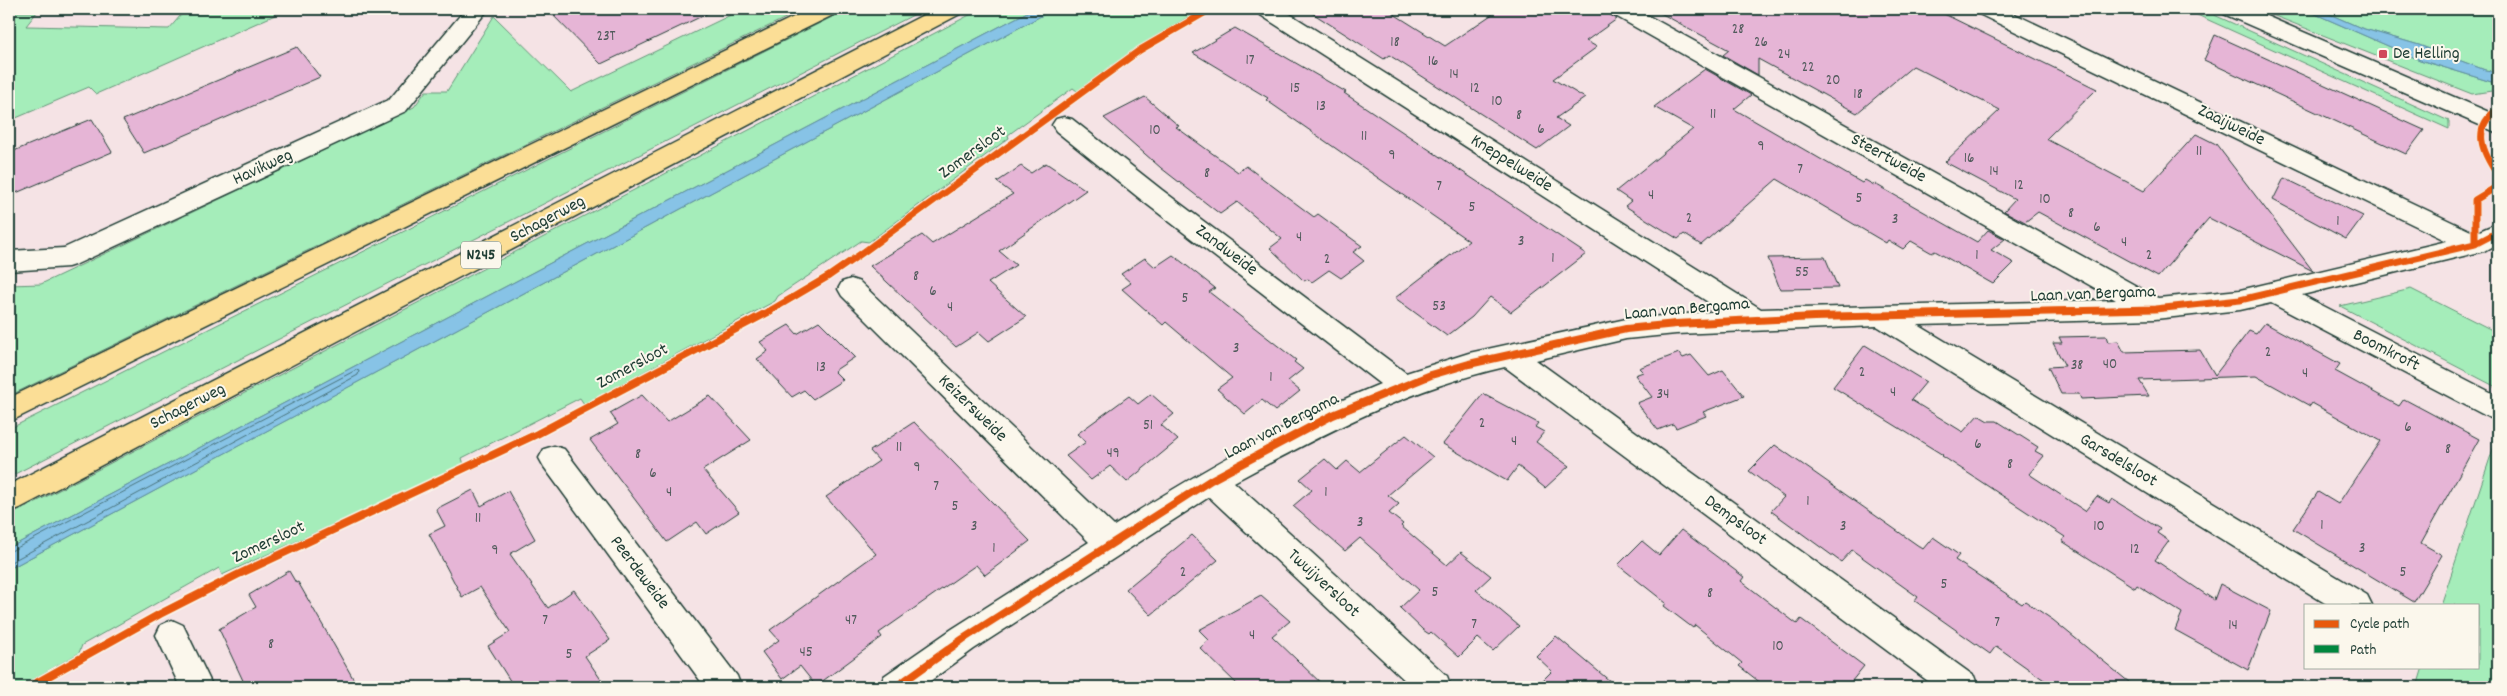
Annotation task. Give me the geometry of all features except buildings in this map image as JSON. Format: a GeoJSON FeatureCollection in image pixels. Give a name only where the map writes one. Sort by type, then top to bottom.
{"type":"FeatureCollection","features":[{"type":"Feature","properties":{"kind":"main road"},"geometry":{"type":"LineString","coordinates":[[9,411],[827,9]]}},
{"type":"Feature","properties":{"kind":"main road","name":"Schagerweg"},"geometry":{"type":"LineString","coordinates":[[9,499],[952,9]]}},
{"type":"Feature","properties":{"kind":"street","name":"Kneppelweide"},"geometry":{"type":"LineString","coordinates":[[1267,9],[1755,319]]}},
{"type":"Feature","properties":{"kind":"street","name":"Steertweide"},"geometry":{"type":"LineString","coordinates":[[1620,9],[2155,310]]}},
{"type":"Feature","properties":{"kind":"street","name":"Zaaijweide"},"geometry":{"type":"LineString","coordinates":[[1987,9],[2487,238]]}},
{"type":"Feature","properties":{"kind":"street"},"geometry":{"type":"LineString","coordinates":[[2232,9],[2498,125]]}},
{"type":"Feature","properties":{"kind":"street","name":"Havikweg"},"geometry":{"type":"LineString","coordinates":[[9,260],[68,257],[398,105],[477,10]]}},
{"type":"Feature","properties":{"kind":"street","name":"Zandweide"},"geometry":{"type":"LineString","coordinates":[[1064,125],[1403,386]]}},
{"type":"Feature","properties":{"kind":"street","name":"Laan van Bergama"},"geometry":{"type":"LineString","coordinates":[[896,687],[963,640],[1110,543],[1211,480],[1333,415],[1431,375],[1508,355],[1626,329],[1755,319],[2155,310],[2240,300],[2275,294],[2487,238]]}},
{"type":"Feature","properties":{"kind":"street","name":"Keizersweide"},"geometry":{"type":"LineString","coordinates":[[851,288],[1110,543]]}},
{"type":"Feature","properties":{"kind":"street","name":"Boomkroft"},"geometry":{"type":"LineString","coordinates":[[2275,294],[2498,409]]}},
{"type":"Feature","properties":{"kind":"street","name":"Garsdelsloot"},"geometry":{"type":"LineString","coordinates":[[1882,316],[2354,604]]}},
{"type":"Feature","properties":{"kind":"street","name":"Dempsloot"},"geometry":{"type":"LineString","coordinates":[[1508,355],[1962,687]]}},
{"type":"Feature","properties":{"kind":"street","name":"Peerdeweide"},"geometry":{"type":"LineString","coordinates":[[554,458],[725,687]]}},
{"type":"Feature","properties":{"kind":"street","name":"Twuijversloot"},"geometry":{"type":"LineString","coordinates":[[1211,480],[1435,687]]}},
{"type":"Feature","properties":{"kind":"street"},"geometry":{"type":"LineString","coordinates":[[172,635],[197,687]]}},
{"type":"Feature","properties":{"kind":"green space"},"geometry":{"type":"Polygon","coordinates":[[[186,9],[271,9],[275,15],[96,94],[89,87],[9,121],[9,12],[37,12],[26,26],[169,29],[186,9]]]}},
{"type":"Feature","properties":{"kind":"green space"},"geometry":{"type":"Polygon","coordinates":[[[743,9],[804,9],[9,396],[9,285],[41,284],[414,107],[426,91],[447,91],[494,16],[571,92],[743,9]]]}},
{"type":"Feature","properties":{"kind":"green space"},"geometry":{"type":"Polygon","coordinates":[[[848,9],[925,9],[9,477],[9,429],[848,9]]]}},
{"type":"Feature","properties":{"kind":"green space"},"geometry":{"type":"Polygon","coordinates":[[[981,9],[1033,9],[9,548],[9,516],[981,9]]]}},
{"type":"Feature","properties":{"kind":"green space"},"geometry":{"type":"Polygon","coordinates":[[[1054,9],[1200,10],[1136,48],[1077,91],[1073,88],[1008,135],[1009,138],[869,242],[861,241],[778,296],[775,301],[584,404],[580,398],[462,458],[464,465],[222,575],[219,568],[82,645],[79,653],[19,687],[9,687],[9,569],[1054,9]]]}},
{"type":"Feature","properties":{"kind":"green space"},"geometry":{"type":"Polygon","coordinates":[[[2184,9],[2201,9],[2449,121],[2449,129],[2184,9]]]}},
{"type":"Feature","properties":{"kind":"green space"},"geometry":{"type":"Polygon","coordinates":[[[2257,9],[2304,9],[2420,60],[2498,84],[2498,90],[2472,94],[2257,9]]]}},
{"type":"Feature","properties":{"kind":"green space"},"geometry":{"type":"Polygon","coordinates":[[[2318,9],[2498,9],[2498,72],[2485,70],[2419,45],[2361,28],[2318,9]]]}},
{"type":"Feature","properties":{"kind":"green space"},"geometry":{"type":"Polygon","coordinates":[[[2411,289],[2498,333],[2498,388],[2340,306],[2411,289]]]}},
{"type":"Feature","properties":{"kind":"green space"},"geometry":{"type":"Polygon","coordinates":[[[2498,434],[2498,687],[2417,687],[2423,668],[2480,668],[2480,604],[2441,604],[2498,434]]]}},
{"type":"Feature","properties":{"kind":"water"},"geometry":{"type":"Polygon","coordinates":[[[1033,9],[1054,9],[9,569],[9,548],[1033,9]]]}},
{"type":"Feature","properties":{"kind":"water"},"geometry":{"type":"Polygon","coordinates":[[[2304,9],[2318,9],[2361,28],[2419,45],[2485,70],[2498,72],[2498,84],[2420,60],[2304,9]]]}},
{"type":"Feature","properties":{"kind":"marked path"},"geometry":{"type":"LineString","coordinates":[[9,253],[13,260]]}},
{"type":"Feature","properties":{"kind":"cycle path","name":"Zomersloot"},"geometry":{"type":"LineString","coordinates":[[29,687],[160,614],[237,575],[537,434],[770,311],[829,276],[865,251],[1140,50],[1211,9]]}},
{"type":"Feature","properties":{"kind":"cycle path"},"geometry":{"type":"LineString","coordinates":[[2498,109],[2489,115],[2481,131],[2487,158],[2498,175]]}},
{"type":"Feature","properties":{"kind":"cycle path"},"geometry":{"type":"LineString","coordinates":[[2475,244],[2475,200],[2498,186]]}},
{"type":"Feature","properties":{"kind":"cycle path"},"geometry":{"type":"LineString","coordinates":[[896,687],[963,639],[1211,480],[1333,415],[1431,375],[1469,364],[1626,329],[1676,324],[1814,317],[2155,309],[2240,300],[2475,244],[2498,232]]}},
{"type":"Feature","properties":{"kind":"place","name":"De Helling"},"geometry":{"type":"Point","coordinates":[2383,54]}}]}
